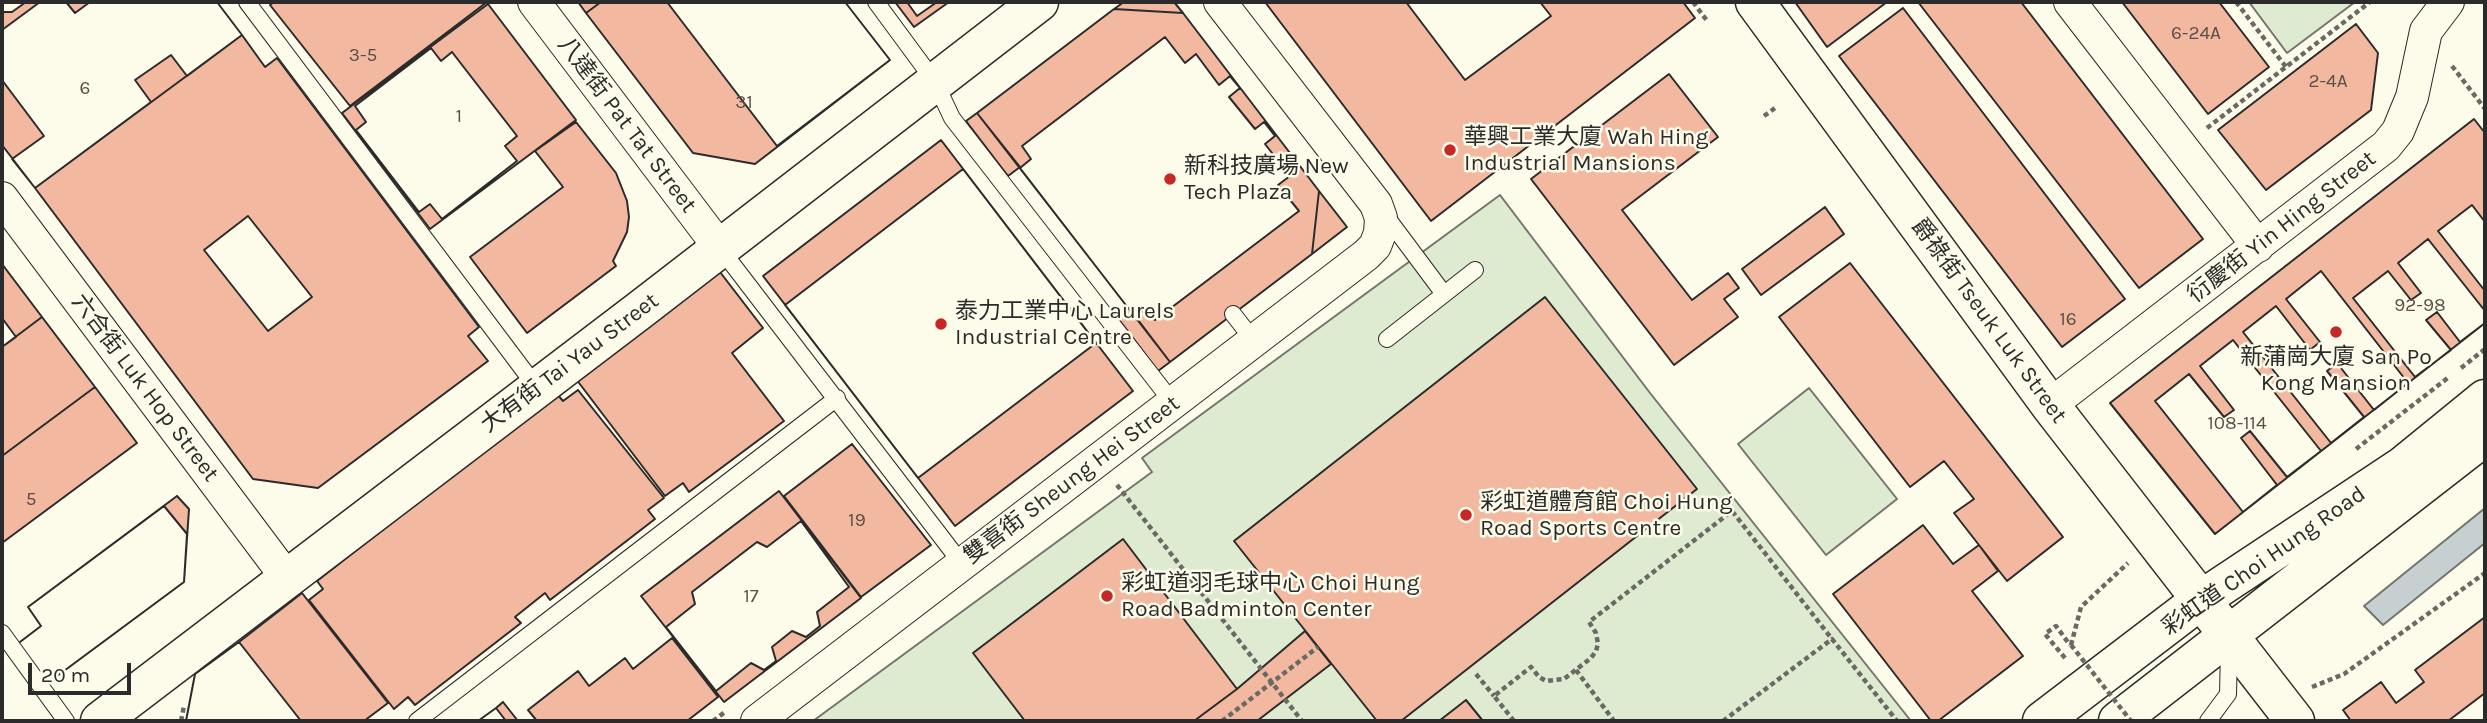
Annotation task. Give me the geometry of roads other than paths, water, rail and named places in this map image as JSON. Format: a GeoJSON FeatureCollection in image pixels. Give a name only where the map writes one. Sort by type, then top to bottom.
{"type":"FeatureCollection","features":[{"type":"Feature","properties":{"kind":"street","name":"八達街 Pat Tat Street"},"geometry":{"type":"LineString","coordinates":[[534,2],[720,248]]}},
{"type":"Feature","properties":{"kind":"street","name":"大有街 Tai Yau Street"},"geometry":{"type":"LineString","coordinates":[[113,717],[287,578],[1039,2]]}},
{"type":"Feature","properties":{"kind":"street"},"geometry":{"type":"LineString","coordinates":[[1220,2],[1378,218]]}},
{"type":"Feature","properties":{"kind":"street","name":"爵祿街 Tseuk Luk Street"},"geometry":{"type":"LineString","coordinates":[[1755,2],[2050,405],[2230,636],[2302,705]]}},
{"type":"Feature","properties":{"kind":"street"},"geometry":{"type":"LineString","coordinates":[[2070,2],[2258,246]]}},
{"type":"Feature","properties":{"kind":"street","name":"衍慶街 Yin Hing Street"},"geometry":{"type":"LineString","coordinates":[[2050,405],[2371,159],[2398,131],[2413,97],[2426,31],[2448,2]]}},
{"type":"Feature","properties":{"kind":"street","name":"六合街 Luk Hop Street"},"geometry":{"type":"LineString","coordinates":[[2,198],[287,578]]}},
{"type":"Feature","properties":{"kind":"street","name":"雙喜街 Sheung Hei Street"},"geometry":{"type":"LineString","coordinates":[[757,721],[1366,255],[1375,246],[1378,218]]}},
{"type":"Feature","properties":{"kind":"street","name":"彩虹道 Choi Hung Road"},"geometry":{"type":"LineString","coordinates":[[2042,721],[2202,600],[2404,465],[2485,399]]}},
{"type":"Feature","properties":{"kind":"street","name":"彩虹道 Choi Hung Road"},"geometry":{"type":"LineString","coordinates":[[2118,721],[2485,436]]}},
{"type":"Feature","properties":{"kind":"lane"},"geometry":{"type":"LineString","coordinates":[[247,2],[537,388]]}},
{"type":"Feature","properties":{"kind":"lane"},"geometry":{"type":"LineString","coordinates":[[876,2],[935,82],[952,118],[1173,403]]}},
{"type":"Feature","properties":{"kind":"lane"},"geometry":{"type":"LineString","coordinates":[[1378,218],[1444,294]]}},
{"type":"Feature","properties":{"kind":"lane"},"geometry":{"type":"LineString","coordinates":[[720,248],[962,564]]}},
{"type":"Feature","properties":{"kind":"lane"},"geometry":{"type":"LineString","coordinates":[[1387,339],[1475,270]]}},
{"type":"Feature","properties":{"kind":"lane"},"geometry":{"type":"LineString","coordinates":[[1233,314],[1254,341]]}},
{"type":"Feature","properties":{"kind":"lane"},"geometry":{"type":"LineString","coordinates":[[416,721],[836,398]]}},
{"type":"Feature","properties":{"kind":"lane"},"geometry":{"type":"LineString","coordinates":[[2,634],[66,721]]}},
{"type":"Feature","properties":{"kind":"lane"},"geometry":{"type":"LineString","coordinates":[[2208,721],[2228,694],[2230,636]]}},
{"type":"Feature","properties":{"kind":"place","name":"華興工業大廈 Wah Hing Industrial Mansions"},"geometry":{"type":"Point","coordinates":[1450,150]}},
{"type":"Feature","properties":{"kind":"place","name":"新科技廣場 New Tech Plaza"},"geometry":{"type":"Point","coordinates":[1170,179]}},
{"type":"Feature","properties":{"kind":"place","name":"泰力工業中心 Laurels Industrial Centre"},"geometry":{"type":"Point","coordinates":[941,324]}},
{"type":"Feature","properties":{"kind":"place","name":"新蒲崗大廈 San Po Kong Mansion"},"geometry":{"type":"Point","coordinates":[2336,332]}},
{"type":"Feature","properties":{"kind":"place","name":"彩虹道體育館 Choi Hung Road Sports Centre"},"geometry":{"type":"Point","coordinates":[1466,515]}},
{"type":"Feature","properties":{"kind":"place","name":"彩虹道羽毛球中心 Choi Hung Road Badminton Center"},"geometry":{"type":"Point","coordinates":[1107,596]}}]}
